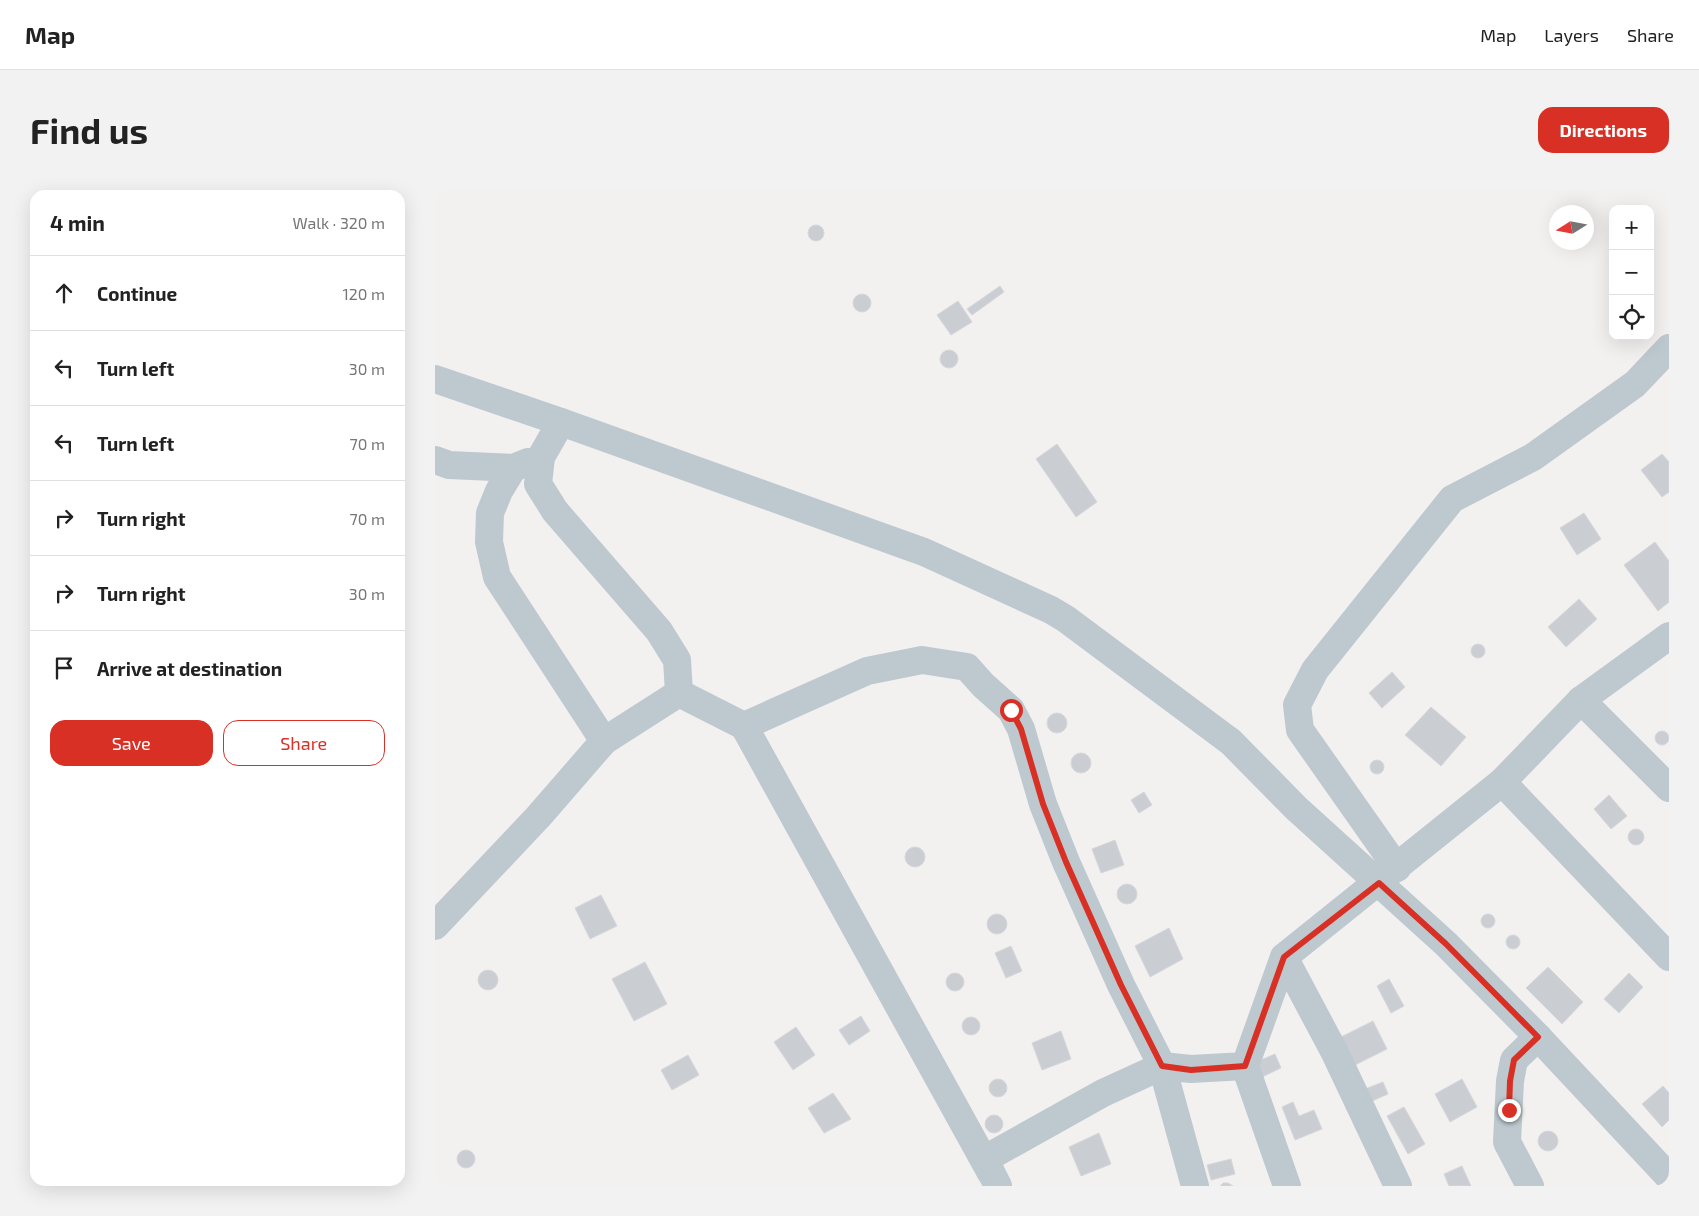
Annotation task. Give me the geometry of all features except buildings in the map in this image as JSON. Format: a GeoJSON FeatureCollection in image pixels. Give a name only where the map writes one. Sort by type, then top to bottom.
{"type":"FeatureCollection","features":[{"type":"Feature","properties":{"kind":"street"},"geometry":{"type":"LineString","coordinates":[[1669,348],[1635,384],[1533,457],[1452,499],[1315,670],[1297,705],[1300,730],[1388,875],[1446,944],[1538,1037],[1669,1177]]}},
{"type":"Feature","properties":{"kind":"street"},"geometry":{"type":"LineString","coordinates":[[435,379],[924,552],[1051,610],[1066,619],[1231,742],[1296,808],[1388,875]]}},
{"type":"Feature","properties":{"kind":"street"},"geometry":{"type":"LineString","coordinates":[[561,422],[541,456],[538,484],[555,511],[659,631],[677,660],[679,693]]}},
{"type":"Feature","properties":{"kind":"street"},"geometry":{"type":"LineString","coordinates":[[435,460],[449,465],[513,468],[541,456]]}},
{"type":"Feature","properties":{"kind":"street"},"geometry":{"type":"LineString","coordinates":[[513,468],[499,491],[490,513],[489,542],[497,577],[604,741]]}},
{"type":"Feature","properties":{"kind":"street"},"geometry":{"type":"LineString","coordinates":[[1287,1186],[1245,1066],[1284,957],[1503,782],[1581,700],[1669,636]]}},
{"type":"Feature","properties":{"kind":"street"},"geometry":{"type":"LineString","coordinates":[[745,726],[867,671],[921,660],[967,667],[983,685],[1011,710],[1021,729],[1043,804],[1066,862],[1121,985],[1162,1066],[1195,1186]]}},
{"type":"Feature","properties":{"kind":"street"},"geometry":{"type":"LineString","coordinates":[[679,693],[745,726],[994,1180]]}},
{"type":"Feature","properties":{"kind":"street"},"geometry":{"type":"LineString","coordinates":[[435,926],[538,817],[604,741],[679,693]]}},
{"type":"Feature","properties":{"kind":"street"},"geometry":{"type":"LineString","coordinates":[[1581,700],[1669,788]]}},
{"type":"Feature","properties":{"kind":"street"},"geometry":{"type":"LineString","coordinates":[[1503,782],[1669,957]]}},
{"type":"Feature","properties":{"kind":"street"},"geometry":{"type":"LineString","coordinates":[[1284,957],[1335,1053],[1398,1186]]}},
{"type":"Feature","properties":{"kind":"street"},"geometry":{"type":"LineString","coordinates":[[1529,1186],[1507,1142],[1510,1081],[1514,1060],[1538,1037]]}},
{"type":"Feature","properties":{"kind":"street"},"geometry":{"type":"LineString","coordinates":[[994,1180],[989,1166],[992,1155],[1103,1092],[1162,1066],[1191,1070],[1245,1066]]}},
{"type":"Feature","properties":{"kind":"route"},"geometry":{"type":"LineString","coordinates":[[1011,710],[1021,729],[1043,804],[1066,862],[1121,985],[1162,1066],[1191,1070],[1245,1066],[1284,957],[1379,883],[1446,944],[1538,1037],[1514,1060],[1510,1081],[1509,1110]]}}]}
